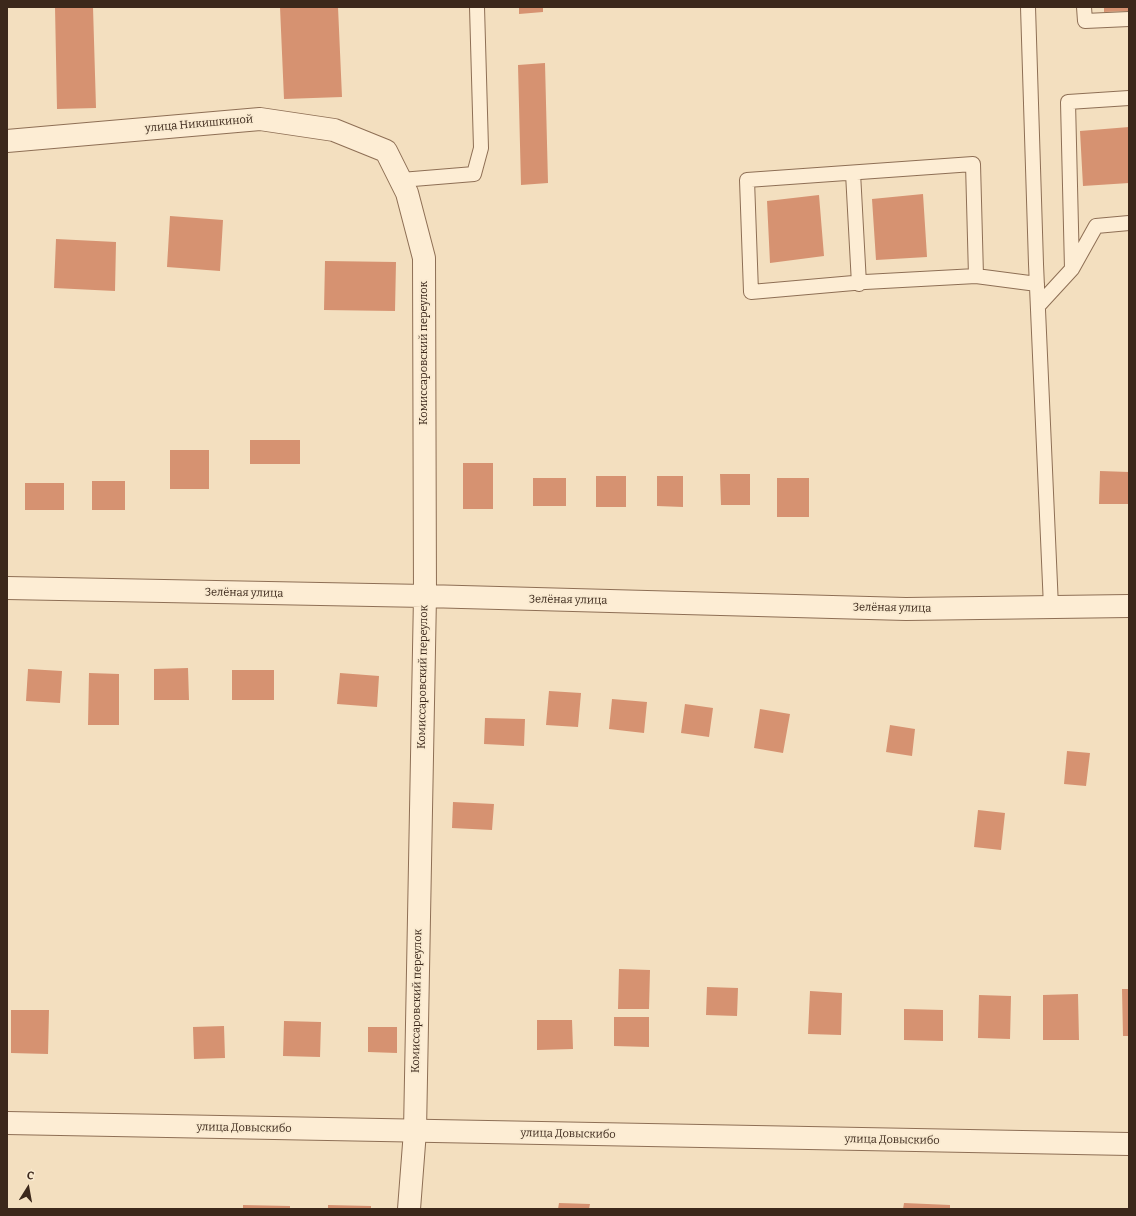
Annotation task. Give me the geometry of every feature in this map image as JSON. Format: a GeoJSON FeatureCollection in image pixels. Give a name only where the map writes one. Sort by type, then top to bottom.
{"type":"FeatureCollection","features":[{"type":"Feature","properties":{"kind":"street","name":"улица Никишкиной"},"geometry":{"type":"LineString","coordinates":[[7,141],[260,119],[334,130],[386,151]]}},
{"type":"Feature","properties":{"kind":"street","name":"Комиссаровский переулок"},"geometry":{"type":"LineString","coordinates":[[386,151],[407,193],[424,258],[425,596],[415,1131],[409,1209]]}},
{"type":"Feature","properties":{"kind":"street","name":"Зелёная улица"},"geometry":{"type":"LineString","coordinates":[[7,588],[425,596],[906,609],[1129,606]]}},
{"type":"Feature","properties":{"kind":"street","name":"улица Довыскибо"},"geometry":{"type":"LineString","coordinates":[[7,1123],[1129,1144]]}},
{"type":"Feature","properties":{"kind":"lane"},"geometry":{"type":"LineString","coordinates":[[401,180],[474,174],[481,148],[477,7]]}},
{"type":"Feature","properties":{"kind":"lane"},"geometry":{"type":"LineString","coordinates":[[1028,7],[1050,607]]}},
{"type":"Feature","properties":{"kind":"lane"},"geometry":{"type":"LineString","coordinates":[[1084,7],[1085,21],[1129,19]]}},
{"type":"Feature","properties":{"kind":"lane"},"geometry":{"type":"LineString","coordinates":[[1072,269],[1068,102],[1129,98]]}},
{"type":"Feature","properties":{"kind":"lane"},"geometry":{"type":"LineString","coordinates":[[976,276],[974,164],[747,180],[751,292],[859,284],[865,282],[976,276],[1037,284]]}},
{"type":"Feature","properties":{"kind":"lane"},"geometry":{"type":"LineString","coordinates":[[853,173],[859,284]]}},
{"type":"Feature","properties":{"kind":"lane"},"geometry":{"type":"LineString","coordinates":[[1038,306],[1072,269],[1096,226],[1129,223]]}},
{"type":"Feature","properties":{"kind":"building"},"geometry":{"type":"Polygon","coordinates":[[[55,7],[93,7],[96,108],[57,109],[55,7]]]}},
{"type":"Feature","properties":{"kind":"building"},"geometry":{"type":"Polygon","coordinates":[[[280,7],[338,7],[342,97],[284,99],[280,7]]]}},
{"type":"Feature","properties":{"kind":"building"},"geometry":{"type":"Polygon","coordinates":[[[519,7],[543,7],[543,12],[519,14],[519,7]]]}},
{"type":"Feature","properties":{"kind":"building"},"geometry":{"type":"Polygon","coordinates":[[[1104,7],[1129,7],[1129,11],[1104,12],[1104,7]]]}},
{"type":"Feature","properties":{"kind":"building"},"geometry":{"type":"Polygon","coordinates":[[[545,63],[548,183],[521,185],[518,65],[545,63]]]}},
{"type":"Feature","properties":{"kind":"building"},"geometry":{"type":"Polygon","coordinates":[[[1129,127],[1129,183],[1083,186],[1080,131],[1129,127]]]}},
{"type":"Feature","properties":{"kind":"building"},"geometry":{"type":"Polygon","coordinates":[[[923,194],[927,257],[876,260],[872,199],[923,194]]]}},
{"type":"Feature","properties":{"kind":"building"},"geometry":{"type":"Polygon","coordinates":[[[819,195],[824,256],[770,263],[767,201],[819,195]]]}},
{"type":"Feature","properties":{"kind":"building"},"geometry":{"type":"Polygon","coordinates":[[[170,216],[223,220],[220,271],[167,267],[170,216]]]}},
{"type":"Feature","properties":{"kind":"building"},"geometry":{"type":"Polygon","coordinates":[[[56,239],[116,242],[115,291],[54,288],[56,239]]]}},
{"type":"Feature","properties":{"kind":"building"},"geometry":{"type":"Polygon","coordinates":[[[325,261],[396,262],[395,311],[324,310],[325,261]]]}},
{"type":"Feature","properties":{"kind":"building"},"geometry":{"type":"Polygon","coordinates":[[[250,440],[300,440],[300,464],[250,464],[250,440]]]}},
{"type":"Feature","properties":{"kind":"building"},"geometry":{"type":"Polygon","coordinates":[[[170,450],[209,450],[209,489],[170,489],[170,450]]]}},
{"type":"Feature","properties":{"kind":"building"},"geometry":{"type":"Polygon","coordinates":[[[463,463],[493,463],[493,509],[463,509],[463,463]]]}},
{"type":"Feature","properties":{"kind":"building"},"geometry":{"type":"Polygon","coordinates":[[[1100,471],[1129,472],[1129,504],[1099,504],[1100,471]]]}},
{"type":"Feature","properties":{"kind":"building"},"geometry":{"type":"Polygon","coordinates":[[[720,474],[750,474],[750,505],[721,505],[720,474]]]}},
{"type":"Feature","properties":{"kind":"building"},"geometry":{"type":"Polygon","coordinates":[[[596,476],[626,476],[626,507],[596,507],[596,476]]]}},
{"type":"Feature","properties":{"kind":"building"},"geometry":{"type":"Polygon","coordinates":[[[657,476],[683,476],[683,507],[657,506],[657,476]]]}},
{"type":"Feature","properties":{"kind":"building"},"geometry":{"type":"Polygon","coordinates":[[[533,478],[566,478],[566,506],[533,506],[533,478]]]}},
{"type":"Feature","properties":{"kind":"building"},"geometry":{"type":"Polygon","coordinates":[[[777,478],[809,478],[809,517],[777,517],[777,478]]]}},
{"type":"Feature","properties":{"kind":"building"},"geometry":{"type":"Polygon","coordinates":[[[92,481],[125,481],[125,510],[92,510],[92,481]]]}},
{"type":"Feature","properties":{"kind":"building"},"geometry":{"type":"Polygon","coordinates":[[[25,483],[64,483],[64,510],[25,510],[25,483]]]}},
{"type":"Feature","properties":{"kind":"building"},"geometry":{"type":"Polygon","coordinates":[[[188,668],[189,700],[154,700],[154,669],[188,668]]]}},
{"type":"Feature","properties":{"kind":"building"},"geometry":{"type":"Polygon","coordinates":[[[28,669],[62,671],[60,703],[26,701],[28,669]]]}},
{"type":"Feature","properties":{"kind":"building"},"geometry":{"type":"Polygon","coordinates":[[[232,670],[274,670],[274,700],[232,700],[232,670]]]}},
{"type":"Feature","properties":{"kind":"building"},"geometry":{"type":"Polygon","coordinates":[[[89,673],[119,674],[119,725],[88,725],[89,673]]]}},
{"type":"Feature","properties":{"kind":"building"},"geometry":{"type":"Polygon","coordinates":[[[340,673],[379,676],[377,707],[337,704],[340,673]]]}},
{"type":"Feature","properties":{"kind":"building"},"geometry":{"type":"Polygon","coordinates":[[[549,691],[581,693],[578,727],[546,725],[549,691]]]}},
{"type":"Feature","properties":{"kind":"building"},"geometry":{"type":"Polygon","coordinates":[[[612,699],[647,702],[644,733],[609,729],[612,699]]]}},
{"type":"Feature","properties":{"kind":"building"},"geometry":{"type":"Polygon","coordinates":[[[685,704],[713,708],[709,737],[681,733],[685,704]]]}},
{"type":"Feature","properties":{"kind":"building"},"geometry":{"type":"Polygon","coordinates":[[[760,709],[790,714],[783,753],[754,748],[760,709]]]}},
{"type":"Feature","properties":{"kind":"building"},"geometry":{"type":"Polygon","coordinates":[[[485,718],[525,719],[524,746],[484,744],[485,718]]]}},
{"type":"Feature","properties":{"kind":"building"},"geometry":{"type":"Polygon","coordinates":[[[890,725],[915,729],[912,756],[886,752],[890,725]]]}},
{"type":"Feature","properties":{"kind":"building"},"geometry":{"type":"Polygon","coordinates":[[[1067,751],[1090,753],[1086,786],[1064,784],[1067,751]]]}},
{"type":"Feature","properties":{"kind":"building"},"geometry":{"type":"Polygon","coordinates":[[[453,802],[494,804],[492,830],[452,828],[453,802]]]}},
{"type":"Feature","properties":{"kind":"building"},"geometry":{"type":"Polygon","coordinates":[[[978,810],[1005,813],[1001,850],[974,847],[978,810]]]}},
{"type":"Feature","properties":{"kind":"building"},"geometry":{"type":"Polygon","coordinates":[[[619,969],[650,970],[649,1009],[618,1009],[619,969]]]}},
{"type":"Feature","properties":{"kind":"building"},"geometry":{"type":"Polygon","coordinates":[[[707,987],[738,988],[737,1016],[706,1015],[707,987]]]}},
{"type":"Feature","properties":{"kind":"building"},"geometry":{"type":"Polygon","coordinates":[[[1122,989],[1129,989],[1129,1036],[1123,1036],[1122,989]]]}},
{"type":"Feature","properties":{"kind":"building"},"geometry":{"type":"Polygon","coordinates":[[[810,991],[842,993],[841,1035],[808,1034],[810,991]]]}},
{"type":"Feature","properties":{"kind":"building"},"geometry":{"type":"Polygon","coordinates":[[[1078,994],[1079,1040],[1043,1040],[1043,995],[1078,994]]]}},
{"type":"Feature","properties":{"kind":"building"},"geometry":{"type":"Polygon","coordinates":[[[979,995],[1011,996],[1010,1039],[978,1038],[979,995]]]}},
{"type":"Feature","properties":{"kind":"building"},"geometry":{"type":"Polygon","coordinates":[[[904,1009],[943,1010],[943,1041],[904,1040],[904,1009]]]}},
{"type":"Feature","properties":{"kind":"building"},"geometry":{"type":"Polygon","coordinates":[[[11,1010],[49,1010],[48,1054],[11,1053],[11,1010]]]}},
{"type":"Feature","properties":{"kind":"building"},"geometry":{"type":"Polygon","coordinates":[[[614,1017],[649,1017],[649,1047],[614,1046],[614,1017]]]}},
{"type":"Feature","properties":{"kind":"building"},"geometry":{"type":"Polygon","coordinates":[[[537,1020],[572,1020],[573,1049],[537,1050],[537,1020]]]}},
{"type":"Feature","properties":{"kind":"building"},"geometry":{"type":"Polygon","coordinates":[[[284,1021],[321,1022],[320,1057],[283,1056],[284,1021]]]}},
{"type":"Feature","properties":{"kind":"building"},"geometry":{"type":"Polygon","coordinates":[[[224,1026],[225,1058],[194,1059],[193,1027],[224,1026]]]}},
{"type":"Feature","properties":{"kind":"building"},"geometry":{"type":"Polygon","coordinates":[[[368,1027],[397,1027],[397,1053],[368,1052],[368,1027]]]}},
{"type":"Feature","properties":{"kind":"building"},"geometry":{"type":"Polygon","coordinates":[[[559,1203],[590,1204],[589,1209],[558,1209],[559,1203]]]}},
{"type":"Feature","properties":{"kind":"building"},"geometry":{"type":"Polygon","coordinates":[[[904,1203],[950,1205],[950,1209],[903,1209],[904,1203]]]}},
{"type":"Feature","properties":{"kind":"building"},"geometry":{"type":"Polygon","coordinates":[[[243,1205],[290,1206],[290,1209],[243,1209],[243,1205]]]}},
{"type":"Feature","properties":{"kind":"building"},"geometry":{"type":"Polygon","coordinates":[[[328,1205],[371,1206],[371,1209],[328,1209],[328,1205]]]}}]}
